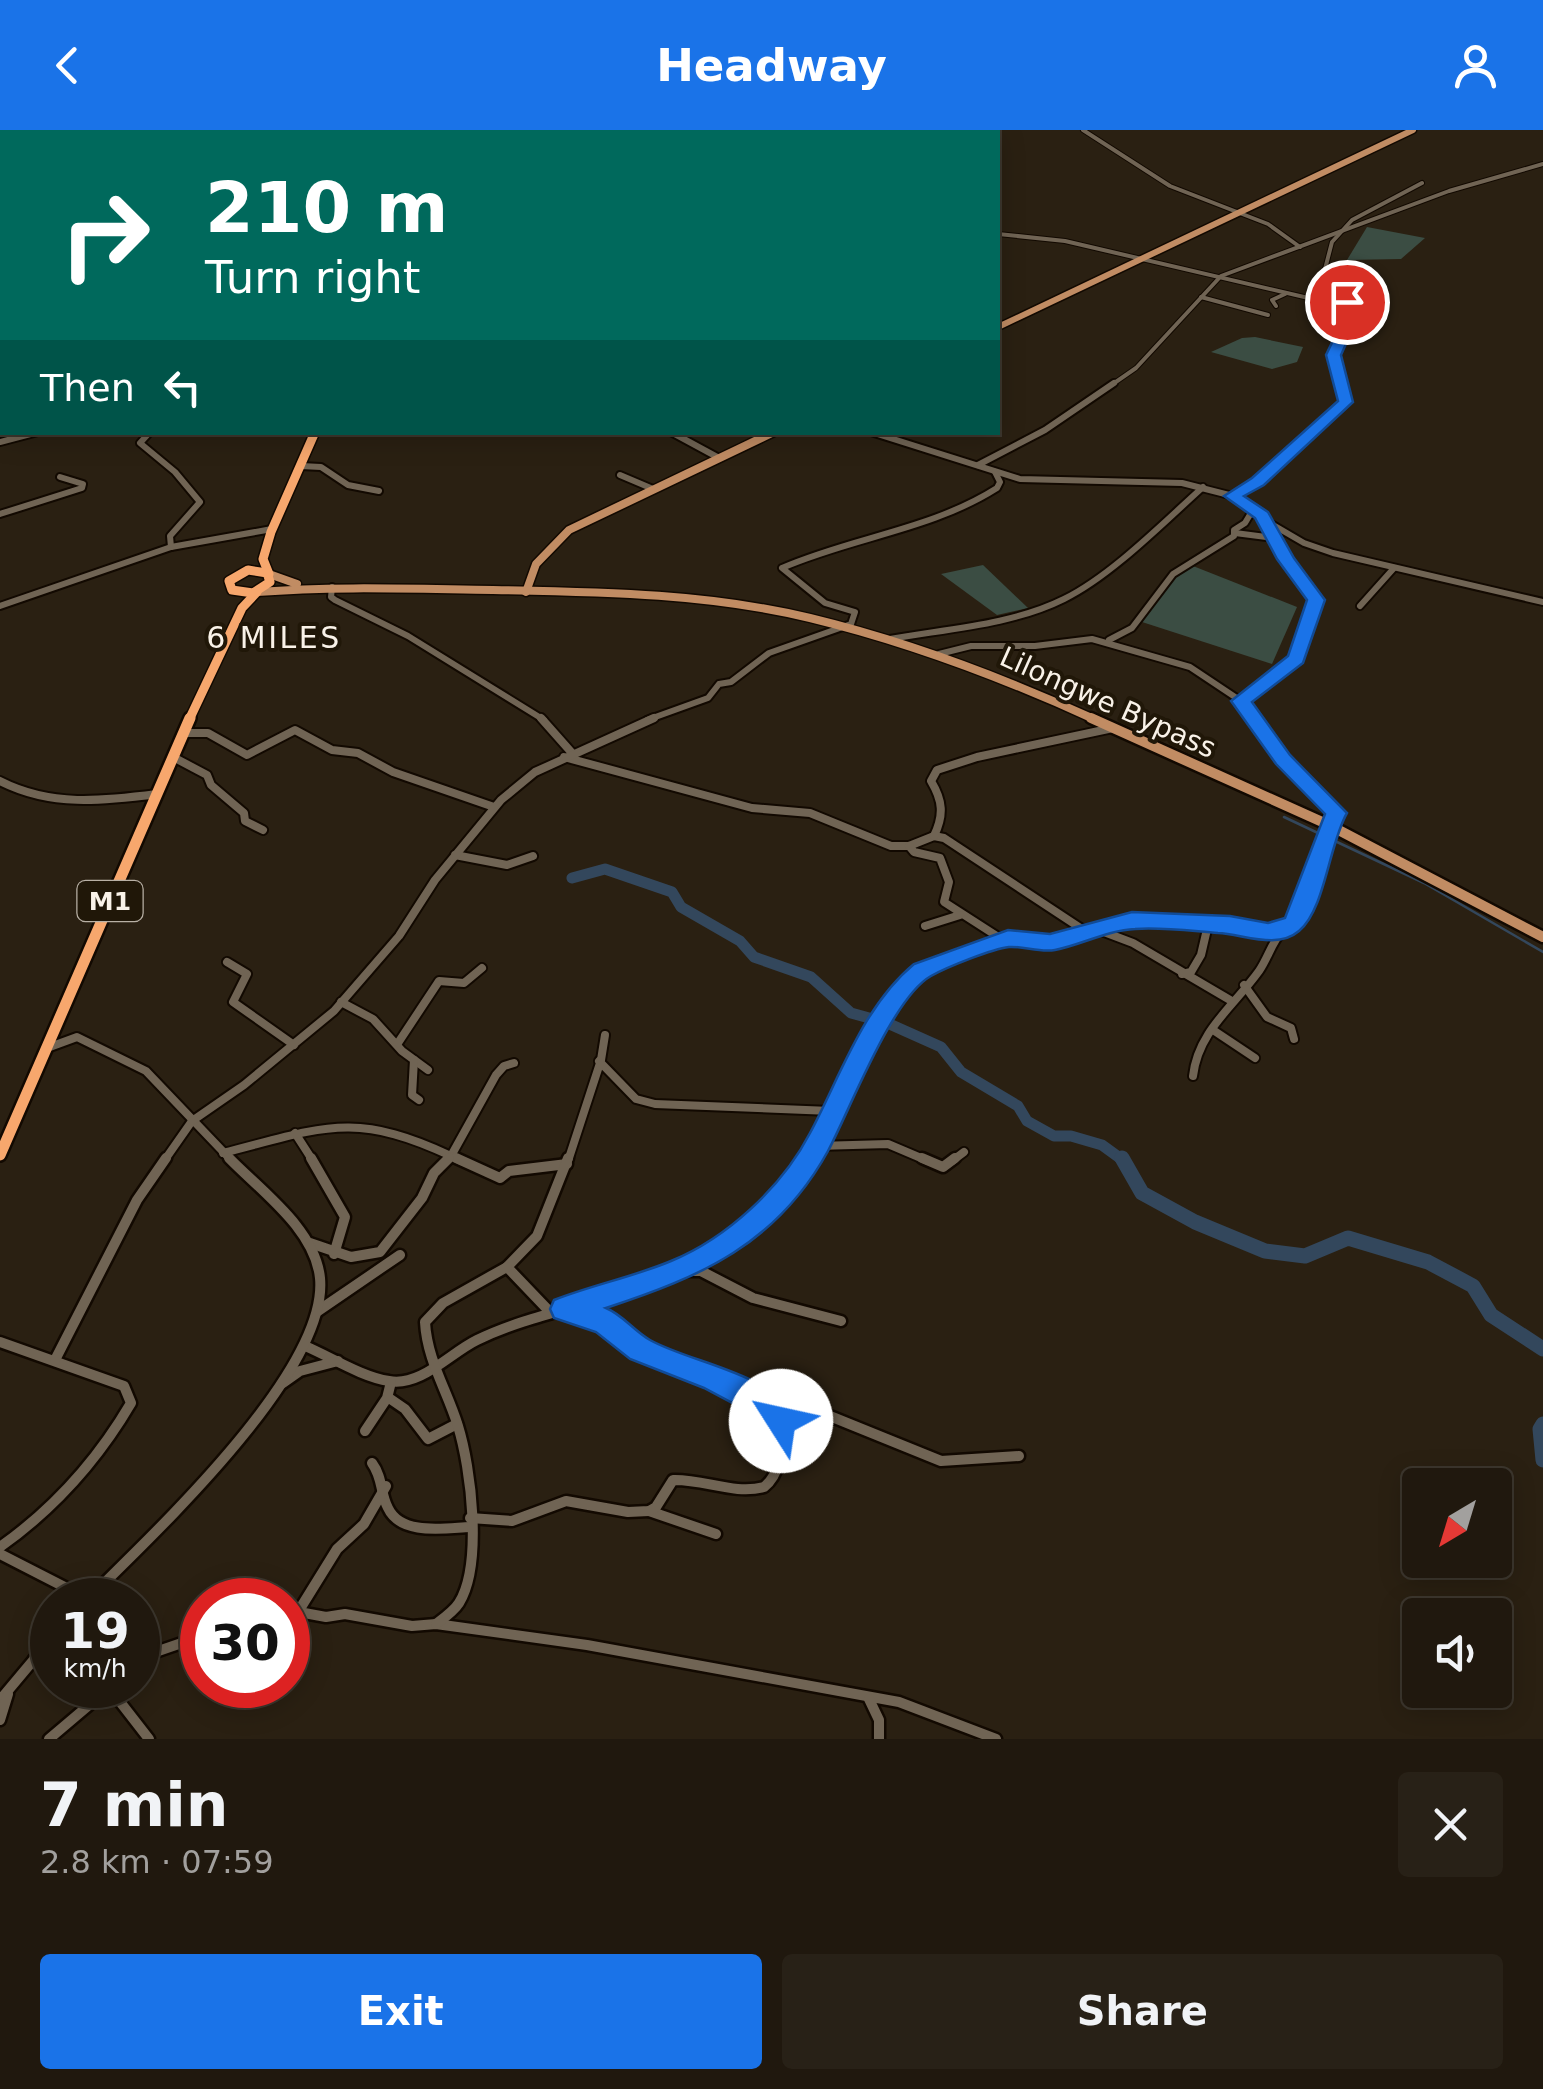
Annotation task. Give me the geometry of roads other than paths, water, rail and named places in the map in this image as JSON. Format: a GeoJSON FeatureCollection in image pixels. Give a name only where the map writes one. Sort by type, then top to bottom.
{"type":"FeatureCollection","features":[{"type":"Feature","properties":{"kind":"highway","name":"M1"},"geometry":{"type":"LineString","coordinates":[[221,647],[235,603],[230,580],[254,561],[272,531],[313,435]]}},
{"type":"Feature","properties":{"kind":"highway","name":"M1"},"geometry":{"type":"LineString","coordinates":[[0,1155],[221,647],[246,602],[268,584],[264,559],[272,531]]}},
{"type":"Feature","properties":{"kind":"highway"},"geometry":{"type":"LineString","coordinates":[[238,573],[255,570],[268,574]]}},
{"type":"Feature","properties":{"kind":"highway"},"geometry":{"type":"LineString","coordinates":[[230,588],[241,593],[257,592]]}},
{"type":"Feature","properties":{"kind":"main road"},"geometry":{"type":"LineString","coordinates":[[1000,325],[1413,130]]}},
{"type":"Feature","properties":{"kind":"main road"},"geometry":{"type":"LineString","coordinates":[[531,587],[541,558],[568,530],[768,435]]}},
{"type":"Feature","properties":{"kind":"main road","name":"Lilongwe Bypass"},"geometry":{"type":"LineString","coordinates":[[268,574],[327,587]]}},
{"type":"Feature","properties":{"kind":"main road","name":"Lilongwe Bypass"},"geometry":{"type":"LineString","coordinates":[[257,592],[327,587],[531,587],[686,599]]}},
{"type":"Feature","properties":{"kind":"main road","name":"Lilongwe Bypass"},"geometry":{"type":"LineString","coordinates":[[433,589],[531,587],[686,599],[844,626],[890,638],[939,654],[1114,728],[1543,937]]}},
{"type":"Feature","properties":{"kind":"street"},"geometry":{"type":"LineString","coordinates":[[1082,130],[1170,186],[1268,224],[1300,247]]}},
{"type":"Feature","properties":{"kind":"street"},"geometry":{"type":"LineString","coordinates":[[978,465],[1046,430],[1136,368],[1218,277],[1449,191],[1543,164]]}},
{"type":"Feature","properties":{"kind":"street"},"geometry":{"type":"LineString","coordinates":[[1317,300],[1330,245],[1352,220],[1422,182]]}},
{"type":"Feature","properties":{"kind":"street"},"geometry":{"type":"LineString","coordinates":[[1000,234],[1055,239],[1317,300],[1337,312],[1347,326],[1333,355],[1346,402],[1316,425],[1258,482],[1233,496]]}},
{"type":"Feature","properties":{"kind":"street"},"geometry":{"type":"LineString","coordinates":[[1276,306],[1272,300],[1285,294]]}},
{"type":"Feature","properties":{"kind":"street"},"geometry":{"type":"LineString","coordinates":[[1201,297],[1268,315]]}},
{"type":"Feature","properties":{"kind":"street"},"geometry":{"type":"LineString","coordinates":[[1337,312],[1351,301]]}},
{"type":"Feature","properties":{"kind":"street"},"geometry":{"type":"LineString","coordinates":[[0,442],[27,435]]}},
{"type":"Feature","properties":{"kind":"street"},"geometry":{"type":"LineString","coordinates":[[147,435],[140,443],[176,472],[200,502],[170,536],[170,547]]}},
{"type":"Feature","properties":{"kind":"street"},"geometry":{"type":"LineString","coordinates":[[677,435],[719,458]]}},
{"type":"Feature","properties":{"kind":"street"},"geometry":{"type":"LineString","coordinates":[[882,435],[1026,480],[1166,482],[1203,487],[1233,496],[1254,508],[1292,568],[1313,592],[1315,607],[1296,659],[1240,701]]}},
{"type":"Feature","properties":{"kind":"street"},"geometry":{"type":"LineString","coordinates":[[301,466],[321,468],[348,484],[379,491]]}},
{"type":"Feature","properties":{"kind":"street"},"geometry":{"type":"LineString","coordinates":[[55,1360],[137,1200],[192,1122],[294,1046],[342,1002],[399,936],[455,854],[494,807],[535,772],[568,755],[625,728],[708,698],[720,684],[731,682],[769,653],[851,624],[855,612],[808,593],[782,568],[834,548],[907,531],[958,513],[997,488],[1000,482],[995,472]]}},
{"type":"Feature","properties":{"kind":"street"},"geometry":{"type":"LineString","coordinates":[[620,475],[653,490]]}},
{"type":"Feature","properties":{"kind":"street"},"geometry":{"type":"LineString","coordinates":[[0,514],[82,488],[83,484],[60,477]]}},
{"type":"Feature","properties":{"kind":"street"},"geometry":{"type":"LineString","coordinates":[[890,638],[1014,616],[1065,599],[1132,550],[1203,487]]}},
{"type":"Feature","properties":{"kind":"street"},"geometry":{"type":"LineString","coordinates":[[939,654],[972,646],[1101,641],[1128,632],[1161,585],[1206,548],[1235,533],[1254,508]]}},
{"type":"Feature","properties":{"kind":"street"},"geometry":{"type":"LineString","coordinates":[[1265,520],[1316,548],[1543,602]]}},
{"type":"Feature","properties":{"kind":"street"},"geometry":{"type":"LineString","coordinates":[[0,606],[170,547],[254,530],[272,531]]}},
{"type":"Feature","properties":{"kind":"street"},"geometry":{"type":"LineString","coordinates":[[1235,533],[1274,538]]}},
{"type":"Feature","properties":{"kind":"street"},"geometry":{"type":"LineString","coordinates":[[1360,606],[1394,568]]}},
{"type":"Feature","properties":{"kind":"street"},"geometry":{"type":"LineString","coordinates":[[327,587],[335,600],[412,635],[450,663],[481,677],[565,736],[568,755]]}},
{"type":"Feature","properties":{"kind":"street"},"geometry":{"type":"LineString","coordinates":[[1101,641],[1190,667],[1240,701],[1283,760],[1336,813],[1326,832],[1302,910],[1293,924],[1272,942],[1261,969],[1230,1000],[1195,1058],[1193,1076]]}},
{"type":"Feature","properties":{"kind":"street"},"geometry":{"type":"LineString","coordinates":[[934,836],[944,813],[943,799],[931,782],[934,772],[978,757],[1114,728]]}},
{"type":"Feature","properties":{"kind":"street"},"geometry":{"type":"LineString","coordinates":[[184,732],[208,733],[247,756],[299,730],[332,750],[358,753],[393,772],[494,807]]}},
{"type":"Feature","properties":{"kind":"street"},"geometry":{"type":"LineString","coordinates":[[568,755],[752,808],[810,813],[878,842],[909,846],[934,836],[951,841],[1091,931],[1133,944],[1230,1000]]}},
{"type":"Feature","properties":{"kind":"street"},"geometry":{"type":"LineString","coordinates":[[173,757],[207,775],[211,785],[244,813],[245,821],[263,830]]}},
{"type":"Feature","properties":{"kind":"street"},"geometry":{"type":"LineString","coordinates":[[0,781],[5,790],[82,803],[156,794]]}},
{"type":"Feature","properties":{"kind":"street"},"geometry":{"type":"LineString","coordinates":[[909,846],[914,852],[940,858],[949,882],[944,902],[960,916],[983,925],[995,939],[1050,942],[1152,919],[1282,931]]}},
{"type":"Feature","properties":{"kind":"street"},"geometry":{"type":"LineString","coordinates":[[455,854],[516,865],[529,862],[533,856]]}},
{"type":"Feature","properties":{"kind":"street"},"geometry":{"type":"LineString","coordinates":[[926,926],[960,916]]}},
{"type":"Feature","properties":{"kind":"street"},"geometry":{"type":"LineString","coordinates":[[1182,974],[1192,972],[1196,966],[1207,944],[1208,925]]}},
{"type":"Feature","properties":{"kind":"street"},"geometry":{"type":"LineString","coordinates":[[305,1346],[390,1382],[415,1378],[474,1341],[679,1271],[725,1245],[786,1189],[817,1146],[868,1041],[915,974],[1003,940]]}},
{"type":"Feature","properties":{"kind":"street"},"geometry":{"type":"LineString","coordinates":[[227,962],[247,974],[233,1002],[294,1046]]}},
{"type":"Feature","properties":{"kind":"street"},"geometry":{"type":"LineString","coordinates":[[398,1043],[440,981],[464,983],[482,968]]}},
{"type":"Feature","properties":{"kind":"street"},"geometry":{"type":"LineString","coordinates":[[1244,985],[1267,1017],[1290,1028],[1294,1038]]}},
{"type":"Feature","properties":{"kind":"street"},"geometry":{"type":"LineString","coordinates":[[342,1002],[373,1020],[428,1070]]}},
{"type":"Feature","properties":{"kind":"street"},"geometry":{"type":"LineString","coordinates":[[1213,1030],[1255,1058]]}},
{"type":"Feature","properties":{"kind":"street"},"geometry":{"type":"LineString","coordinates":[[436,1624],[461,1597],[470,1523],[470,1476],[457,1424],[432,1368],[425,1338],[428,1314],[507,1268],[536,1238],[566,1164],[586,1099],[597,1079],[606,1035]]}},
{"type":"Feature","properties":{"kind":"street"},"geometry":{"type":"LineString","coordinates":[[47,1048],[77,1037],[146,1071],[310,1243],[320,1267],[318,1311],[305,1346],[219,1467],[109,1578]]}},
{"type":"Feature","properties":{"kind":"street"},"geometry":{"type":"LineString","coordinates":[[414,1060],[412,1095],[419,1100]]}},
{"type":"Feature","properties":{"kind":"street"},"geometry":{"type":"LineString","coordinates":[[599,1061],[636,1099],[655,1104],[832,1111]]}},
{"type":"Feature","properties":{"kind":"street"},"geometry":{"type":"LineString","coordinates":[[310,1243],[352,1257],[380,1252],[422,1198],[434,1173],[451,1156],[496,1075],[504,1066],[514,1063]]}},
{"type":"Feature","properties":{"kind":"street"},"geometry":{"type":"LineString","coordinates":[[223,1152],[295,1133],[367,1123],[417,1138],[500,1178],[510,1171],[520,1172],[548,1161],[566,1164]]}},
{"type":"Feature","properties":{"kind":"street"},"geometry":{"type":"LineString","coordinates":[[295,1133],[337,1197],[345,1217],[334,1254]]}},
{"type":"Feature","properties":{"kind":"street"},"geometry":{"type":"LineString","coordinates":[[817,1146],[888,1144],[942,1166],[964,1152]]}},
{"type":"Feature","properties":{"kind":"street"},"geometry":{"type":"LineString","coordinates":[[318,1311],[400,1255]]}},
{"type":"Feature","properties":{"kind":"street"},"geometry":{"type":"LineString","coordinates":[[507,1268],[551,1312]]}},
{"type":"Feature","properties":{"kind":"street"},"geometry":{"type":"LineString","coordinates":[[679,1271],[700,1271],[754,1298],[841,1321]]}},
{"type":"Feature","properties":{"kind":"street"},"geometry":{"type":"LineString","coordinates":[[564,1309],[604,1321],[640,1349],[714,1378],[776,1411],[781,1421],[776,1471],[768,1484],[758,1489],[722,1490],[696,1480],[673,1480],[656,1507],[649,1511]]}},
{"type":"Feature","properties":{"kind":"street"},"geometry":{"type":"LineString","coordinates":[[0,1342],[124,1386],[131,1403],[116,1432],[74,1482],[30,1528],[0,1551],[50,1578]]}},
{"type":"Feature","properties":{"kind":"street"},"geometry":{"type":"LineString","coordinates":[[273,1391],[300,1371],[338,1360]]}},
{"type":"Feature","properties":{"kind":"street"},"geometry":{"type":"LineString","coordinates":[[364,1431],[368,1420],[389,1398],[390,1382]]}},
{"type":"Feature","properties":{"kind":"street"},"geometry":{"type":"LineString","coordinates":[[389,1398],[406,1410],[428,1439],[457,1424]]}},
{"type":"Feature","properties":{"kind":"street"},"geometry":{"type":"LineString","coordinates":[[757,1401],[787,1410],[815,1410],[941,1461],[1018,1456]]}},
{"type":"Feature","properties":{"kind":"street"},"geometry":{"type":"LineString","coordinates":[[372,1463],[386,1486],[387,1507],[397,1519],[420,1527],[512,1521],[566,1500],[628,1512],[649,1511],[716,1534]]}},
{"type":"Feature","properties":{"kind":"street"},"geometry":{"type":"LineString","coordinates":[[310,1593],[337,1547],[356,1526],[364,1524],[386,1486]]}},
{"type":"Feature","properties":{"kind":"street"},"geometry":{"type":"LineString","coordinates":[[310,1614],[344,1614],[412,1626],[436,1624],[587,1645],[899,1702],[996,1739]]}},
{"type":"Feature","properties":{"kind":"street"},"geometry":{"type":"LineString","coordinates":[[0,1720],[5,1695],[30,1664]]}},
{"type":"Feature","properties":{"kind":"street"},"geometry":{"type":"LineString","coordinates":[[869,1699],[879,1720],[880,1739]]}},
{"type":"Feature","properties":{"kind":"street"},"geometry":{"type":"LineString","coordinates":[[49,1739],[84,1708]]}},
{"type":"Feature","properties":{"kind":"street"},"geometry":{"type":"LineString","coordinates":[[122,1708],[149,1739]]}},
{"type":"Feature","properties":{"kind":"waterway"},"geometry":{"type":"LineString","coordinates":[[1284,817],[1424,883],[1543,952]]}},
{"type":"Feature","properties":{"kind":"waterway"},"geometry":{"type":"LineString","coordinates":[[572,878],[605,869],[672,892],[681,907],[740,941],[754,957],[811,977],[851,1013],[880,1021]]}},
{"type":"Feature","properties":{"kind":"waterway"},"geometry":{"type":"LineString","coordinates":[[885,1022],[941,1047],[961,1072],[1018,1106],[1027,1121],[1054,1136],[1071,1136],[1102,1145],[1124,1161]]}},
{"type":"Feature","properties":{"kind":"waterway"},"geometry":{"type":"LineString","coordinates":[[1124,1161],[1142,1193],[1195,1222],[1265,1251],[1305,1256],[1348,1238],[1428,1262],[1473,1286],[1491,1315],[1543,1349]]}},
{"type":"Feature","properties":{"kind":"waterway"},"geometry":{"type":"LineString","coordinates":[[1543,1424],[1543,1460]]}},
{"type":"Feature","properties":{"kind":"district","name":"6 MILES"},"geometry":{"type":"Point","coordinates":[274,638]}}]}
